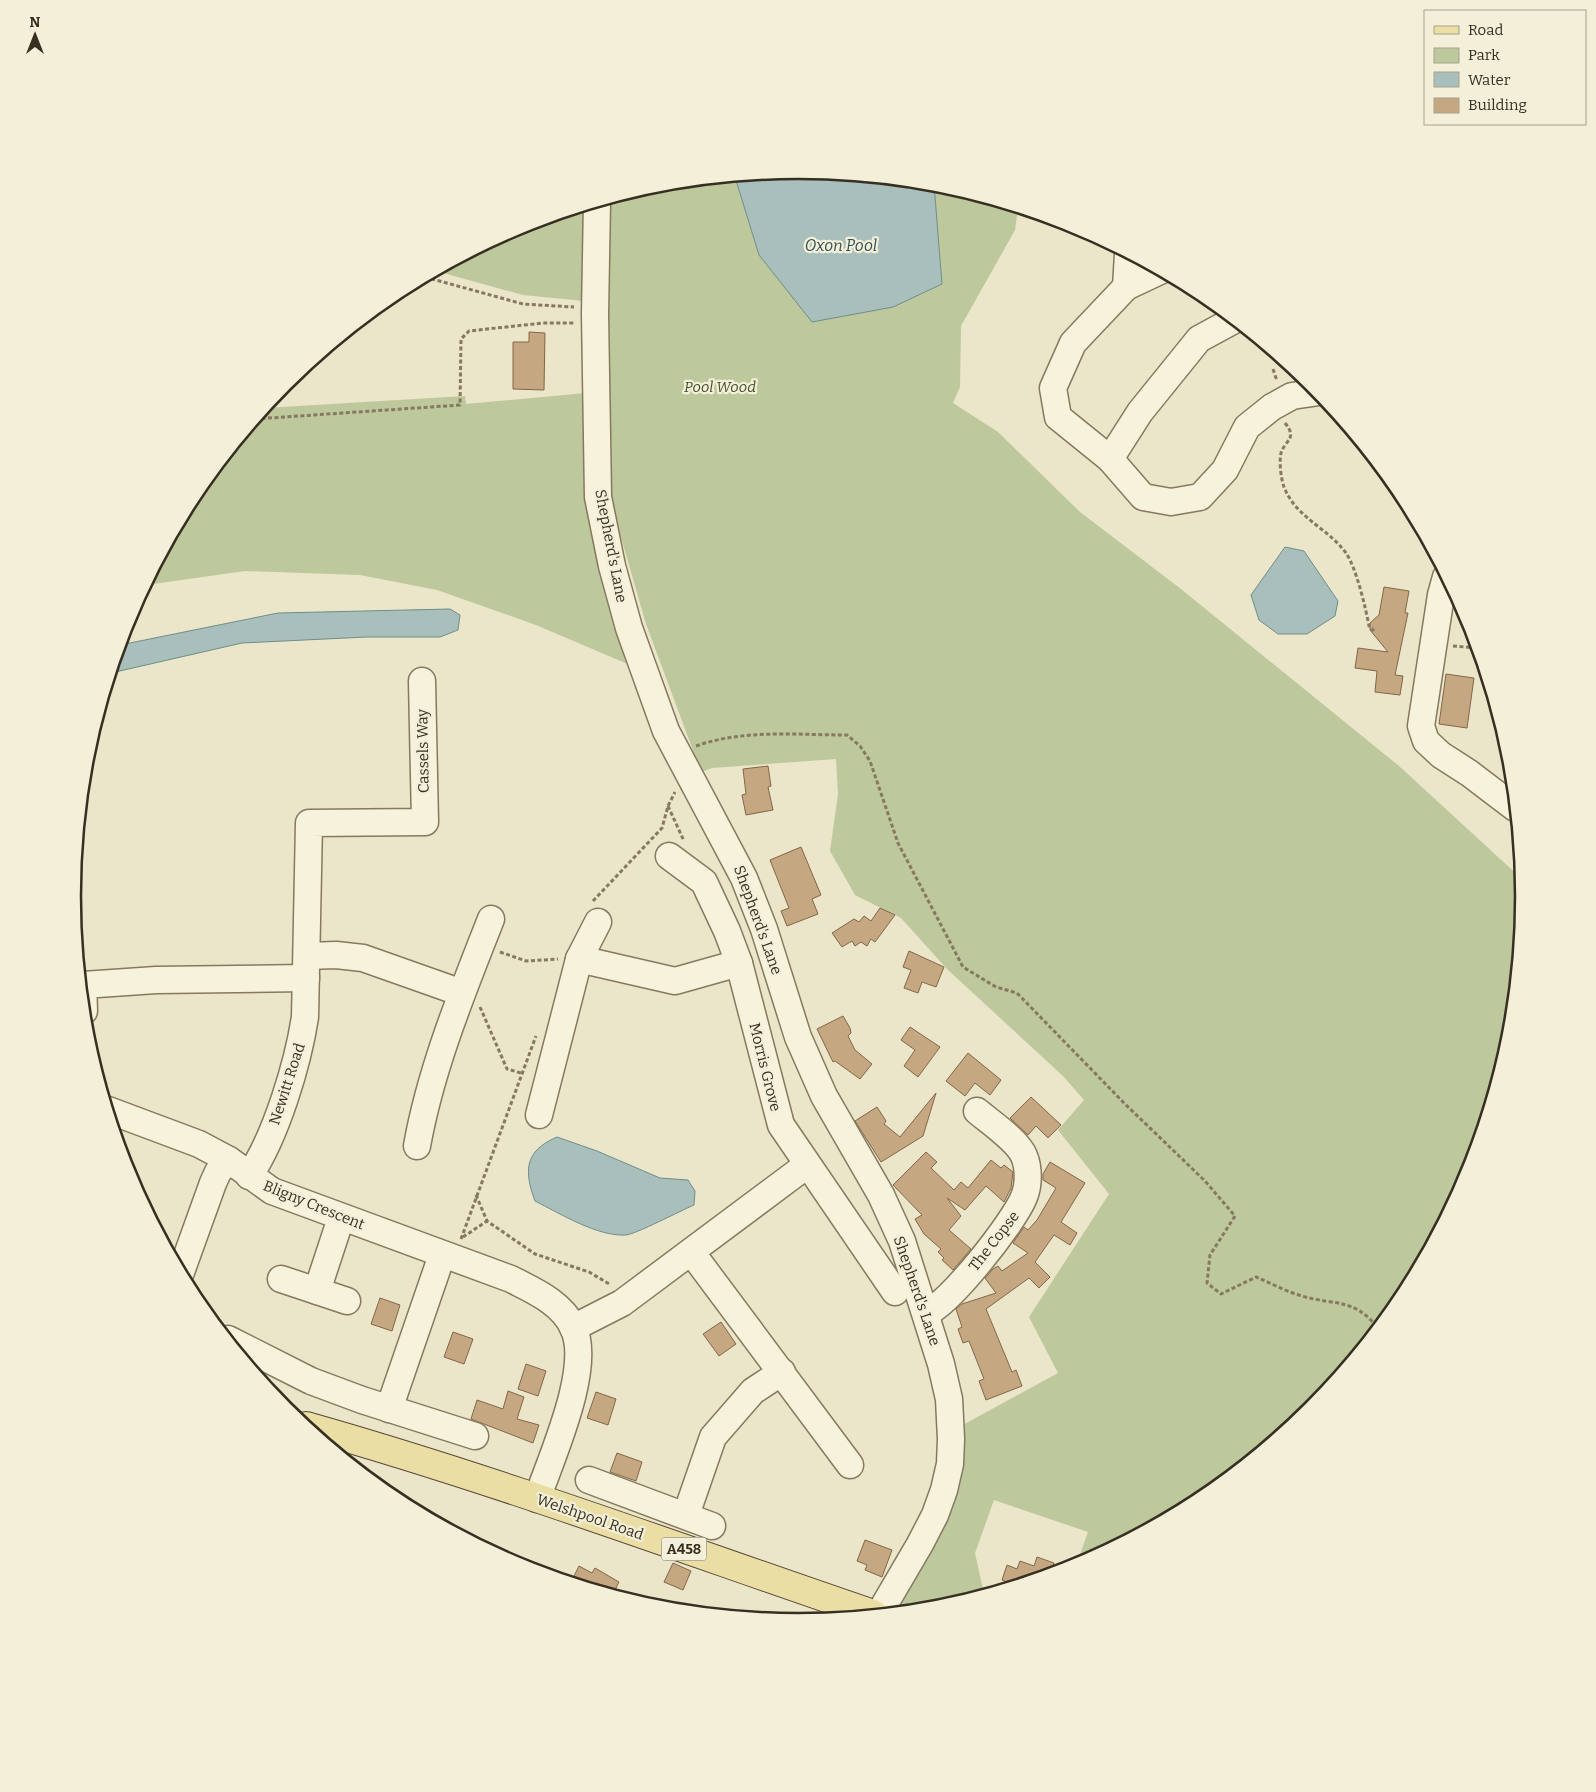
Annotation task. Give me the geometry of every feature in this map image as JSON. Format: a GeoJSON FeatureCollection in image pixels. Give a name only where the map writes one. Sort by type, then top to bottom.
{"type":"FeatureCollection","features":[{"type":"Feature","properties":{"kind":"main road","name":"Welshpool Road"},"geometry":{"type":"LineString","coordinates":[[319,1430],[385,1448],[860,1610]]}},
{"type":"Feature","properties":{"kind":"street","name":"Shepherd's Lane"},"geometry":{"type":"LineString","coordinates":[[597,209],[589,316],[598,497],[612,566],[629,628],[666,732],[744,878],[764,929],[798,1038],[824,1096],[881,1195],[902,1241],[926,1313],[949,1400],[950,1464],[935,1515],[883,1608]]}},
{"type":"Feature","properties":{"kind":"street"},"geometry":{"type":"LineString","coordinates":[[1126,287],[1128,260]]}},
{"type":"Feature","properties":{"kind":"street"},"geometry":{"type":"LineString","coordinates":[[1154,274],[1126,287],[1074,343],[1053,388],[1058,417],[1110,459],[1143,497],[1171,502],[1200,497],[1225,470],[1247,427],[1272,407],[1292,396],[1309,393]]}},
{"type":"Feature","properties":{"kind":"street"},"geometry":{"type":"LineString","coordinates":[[1110,459],[1140,412],[1199,339],[1228,323]]}},
{"type":"Feature","properties":{"kind":"street"},"geometry":{"type":"LineString","coordinates":[[1444,585],[1421,726],[1426,741],[1441,755],[1469,772],[1509,803]]}},
{"type":"Feature","properties":{"kind":"street","name":"Cassels Way"},"geometry":{"type":"LineString","coordinates":[[309,823],[425,822],[422,681]]}},
{"type":"Feature","properties":{"kind":"street","name":"Newitt Road"},"geometry":{"type":"LineString","coordinates":[[250,1176],[260,1160],[274,1126],[300,1048],[305,1017],[309,823]]}},
{"type":"Feature","properties":{"kind":"street","name":"Morris Grove"},"geometry":{"type":"LineString","coordinates":[[668,856],[704,882],[727,931],[740,963],[781,1125],[895,1292]]}},
{"type":"Feature","properties":{"kind":"street"},"geometry":{"type":"LineString","coordinates":[[417,1146],[427,1101],[462,993],[491,919]]}},
{"type":"Feature","properties":{"kind":"street"},"geometry":{"type":"LineString","coordinates":[[539,1115],[579,959],[598,922]]}},
{"type":"Feature","properties":{"kind":"street"},"geometry":{"type":"LineString","coordinates":[[87,985],[306,967],[336,955],[363,958],[462,993]]}},
{"type":"Feature","properties":{"kind":"street"},"geometry":{"type":"LineString","coordinates":[[579,959],[675,981],[740,963]]}},
{"type":"Feature","properties":{"kind":"street","name":"The Copse"},"geometry":{"type":"LineString","coordinates":[[926,1313],[934,1310],[944,1302],[964,1279],[1017,1213],[1025,1195],[1028,1182],[1024,1154],[977,1111]]}},
{"type":"Feature","properties":{"kind":"street","name":"Bligny Crescent"},"geometry":{"type":"LineString","coordinates":[[115,1113],[199,1144],[229,1160],[272,1191],[511,1280],[545,1296],[555,1305],[573,1328],[578,1344],[579,1365],[575,1387],[537,1499]]}},
{"type":"Feature","properties":{"kind":"street"},"geometry":{"type":"LineString","coordinates":[[183,1264],[212,1183],[218,1172],[229,1160]]}},
{"type":"Feature","properties":{"kind":"street"},"geometry":{"type":"LineString","coordinates":[[573,1328],[622,1303],[692,1253],[807,1165]]}},
{"type":"Feature","properties":{"kind":"street"},"geometry":{"type":"LineString","coordinates":[[318,1291],[342,1218]]}},
{"type":"Feature","properties":{"kind":"street"},"geometry":{"type":"LineString","coordinates":[[692,1253],[850,1465]]}},
{"type":"Feature","properties":{"kind":"street"},"geometry":{"type":"LineString","coordinates":[[389,1409],[442,1255]]}},
{"type":"Feature","properties":{"kind":"street"},"geometry":{"type":"LineString","coordinates":[[281,1279],[347,1301]]}},
{"type":"Feature","properties":{"kind":"street"},"geometry":{"type":"LineString","coordinates":[[239,1345],[311,1381],[362,1400],[475,1436]]}},
{"type":"Feature","properties":{"kind":"street"},"geometry":{"type":"LineString","coordinates":[[686,1515],[714,1436],[753,1391],[782,1372]]}},
{"type":"Feature","properties":{"kind":"street"},"geometry":{"type":"LineString","coordinates":[[588,1480],[712,1526]]}},
{"type":"Feature","properties":{"kind":"path"},"geometry":{"type":"LineString","coordinates":[[433,279],[523,304],[589,316]]}},
{"type":"Feature","properties":{"kind":"path"},"geometry":{"type":"LineString","coordinates":[[263,418],[460,405],[461,339],[469,331],[589,316]]}},
{"type":"Feature","properties":{"kind":"path"},"geometry":{"type":"LineString","coordinates":[[1272,407],[1290,430],[1290,439],[1281,453],[1284,487],[1306,519],[1322,530],[1347,554],[1366,608],[1369,626],[1374,631]]}},
{"type":"Feature","properties":{"kind":"path"},"geometry":{"type":"LineString","coordinates":[[677,753],[712,740],[743,735],[847,735],[860,746],[870,761],[898,843],[963,967],[996,987],[1017,993],[1125,1104],[1205,1181],[1235,1216],[1210,1255],[1207,1283],[1221,1294],[1256,1277],[1302,1296],[1342,1302],[1366,1314],[1374,1323]]}},
{"type":"Feature","properties":{"kind":"path"},"geometry":{"type":"LineString","coordinates":[[481,945],[526,960],[579,959]]}},
{"type":"Feature","properties":{"kind":"path"},"geometry":{"type":"LineString","coordinates":[[462,993],[477,1000],[507,1069],[520,1073]]}},
{"type":"Feature","properties":{"kind":"path"},"geometry":{"type":"LineString","coordinates":[[476,1195],[487,1221],[535,1254],[589,1272],[609,1282],[622,1303]]}},
{"type":"Feature","properties":{"kind":"path"},"geometry":{"type":"LineString","coordinates":[[462,1238],[487,1221]]}},
{"type":"Feature","properties":{"kind":"green space","name":"Pool Wood"},"geometry":{"type":"Polygon","coordinates":[[[737,182],[759,255],[942,284],[935,192],[1017,214],[1015,230],[961,326],[960,387],[953,403],[998,432],[1080,512],[1181,589],[1399,766],[1514,872],[1515,896],[1509,990],[1490,1082],[1477,1126],[1460,1170],[1441,1213],[1419,1254],[1367,1332],[1337,1369],[1271,1435],[1196,1492],[1156,1517],[1115,1539],[1080,1554],[1088,1532],[994,1500],[975,1553],[983,1588],[897,1606],[961,1426],[1058,1373],[1029,1317],[1109,1194],[1058,1130],[1084,1100],[1063,1076],[947,969],[901,918],[855,895],[830,851],[838,794],[836,759],[712,768],[701,772],[646,624],[606,485],[611,204],[658,193],[704,185],[737,182]]]}},
{"type":"Feature","properties":{"kind":"green space"},"geometry":{"type":"Polygon","coordinates":[[[586,212],[584,301],[523,295],[444,273],[481,253],[524,234],[586,212]]]}},
{"type":"Feature","properties":{"kind":"green space"},"geometry":{"type":"Polygon","coordinates":[[[586,393],[586,509],[630,665],[536,625],[437,590],[360,575],[245,571],[153,584],[177,538],[202,498],[229,460],[274,407],[465,396],[466,404],[586,393]]]}},
{"type":"Feature","properties":{"kind":"water","name":"Oxon Pool"},"geometry":{"type":"Polygon","coordinates":[[[798,179],[845,181],[892,185],[935,192],[942,284],[893,307],[812,322],[759,255],[737,182],[798,179]]]}},
{"type":"Feature","properties":{"kind":"water"},"geometry":{"type":"Polygon","coordinates":[[[1285,547],[1304,551],[1338,601],[1335,616],[1307,634],[1278,634],[1259,620],[1251,595],[1285,547]]]}},
{"type":"Feature","properties":{"kind":"water"},"geometry":{"type":"Polygon","coordinates":[[[450,609],[460,615],[458,630],[440,637],[367,637],[242,643],[117,672],[128,643],[278,613],[450,609]]]}},
{"type":"Feature","properties":{"kind":"water"},"geometry":{"type":"Polygon","coordinates":[[[557,1137],[597,1151],[660,1178],[688,1180],[695,1191],[694,1205],[648,1227],[626,1235],[603,1232],[567,1218],[535,1201],[529,1180],[528,1171],[533,1155],[546,1143],[557,1137]]]}},
{"type":"Feature","properties":{"kind":"building"},"geometry":{"type":"Polygon","coordinates":[[[529,332],[545,333],[544,390],[513,389],[513,342],[529,342],[529,332]]]}},
{"type":"Feature","properties":{"kind":"building"},"geometry":{"type":"Polygon","coordinates":[[[1384,587],[1409,591],[1405,613],[1408,613],[1395,675],[1403,676],[1400,695],[1375,692],[1377,671],[1355,668],[1358,648],[1388,652],[1370,630],[1370,623],[1379,615],[1384,587]]]}},
{"type":"Feature","properties":{"kind":"building"},"geometry":{"type":"Polygon","coordinates":[[[1446,674],[1474,678],[1467,728],[1439,724],[1446,674]]]}},
{"type":"Feature","properties":{"kind":"building"},"geometry":{"type":"Polygon","coordinates":[[[768,766],[771,786],[768,787],[773,810],[746,815],[742,795],[746,794],[743,769],[768,766]]]}},
{"type":"Feature","properties":{"kind":"building"},"geometry":{"type":"Polygon","coordinates":[[[801,847],[821,895],[812,899],[818,914],[787,926],[781,911],[789,908],[770,860],[801,847]]]}},
{"type":"Feature","properties":{"kind":"building"},"geometry":{"type":"Polygon","coordinates":[[[880,908],[895,915],[875,942],[871,939],[867,946],[861,942],[855,946],[852,941],[842,947],[832,933],[854,919],[859,922],[864,916],[871,921],[880,908]]]}},
{"type":"Feature","properties":{"kind":"building"},"geometry":{"type":"Polygon","coordinates":[[[909,951],[944,967],[936,987],[922,982],[918,993],[904,988],[911,970],[903,967],[909,951]]]}},
{"type":"Feature","properties":{"kind":"building"},"geometry":{"type":"Polygon","coordinates":[[[843,1016],[850,1028],[851,1033],[848,1036],[855,1050],[872,1064],[860,1079],[835,1061],[833,1062],[817,1029],[843,1016]]]}},
{"type":"Feature","properties":{"kind":"building"},"geometry":{"type":"Polygon","coordinates":[[[910,1027],[940,1047],[918,1077],[904,1066],[915,1050],[901,1040],[910,1027]]]}},
{"type":"Feature","properties":{"kind":"building"},"geometry":{"type":"Polygon","coordinates":[[[968,1053],[1001,1080],[990,1095],[975,1083],[965,1096],[946,1081],[968,1053]]]}},
{"type":"Feature","properties":{"kind":"building"},"geometry":{"type":"Polygon","coordinates":[[[936,1093],[923,1136],[881,1162],[855,1121],[877,1107],[886,1121],[884,1124],[900,1137],[936,1093]]]}},
{"type":"Feature","properties":{"kind":"building"},"geometry":{"type":"Polygon","coordinates":[[[1031,1097],[1061,1125],[1048,1138],[1036,1126],[1028,1135],[1010,1118],[1031,1097]]]}},
{"type":"Feature","properties":{"kind":"building"},"geometry":{"type":"Polygon","coordinates":[[[926,1152],[937,1162],[931,1168],[954,1190],[961,1182],[968,1188],[991,1160],[1001,1168],[1004,1165],[1013,1172],[1011,1188],[1004,1202],[986,1186],[965,1210],[947,1198],[961,1216],[949,1230],[971,1249],[953,1270],[942,1260],[944,1258],[938,1252],[941,1249],[924,1234],[915,1219],[922,1215],[893,1185],[926,1152]]]}},
{"type":"Feature","properties":{"kind":"building"},"geometry":{"type":"Polygon","coordinates":[[[1050,1162],[1085,1183],[1061,1222],[1077,1233],[1070,1245],[1054,1235],[1035,1262],[1050,1277],[1039,1288],[1029,1278],[986,1309],[1012,1372],[1016,1370],[1022,1386],[986,1400],[979,1381],[984,1379],[969,1341],[963,1343],[958,1329],[962,1327],[956,1309],[962,1304],[996,1293],[985,1278],[998,1266],[1002,1271],[1028,1253],[1013,1243],[1024,1227],[1028,1230],[1037,1220],[1056,1188],[1043,1180],[1043,1174],[1050,1162]]]}},
{"type":"Feature","properties":{"kind":"building"},"geometry":{"type":"Polygon","coordinates":[[[380,1298],[400,1305],[392,1331],[371,1324],[380,1298]]]}},
{"type":"Feature","properties":{"kind":"building"},"geometry":{"type":"Polygon","coordinates":[[[721,1322],[736,1344],[719,1356],[703,1334],[721,1322]]]}},
{"type":"Feature","properties":{"kind":"building"},"geometry":{"type":"Polygon","coordinates":[[[453,1332],[473,1339],[464,1364],[444,1357],[453,1332]]]}},
{"type":"Feature","properties":{"kind":"building"},"geometry":{"type":"Polygon","coordinates":[[[526,1364],[546,1371],[538,1396],[518,1389],[526,1364]]]}},
{"type":"Feature","properties":{"kind":"building"},"geometry":{"type":"Polygon","coordinates":[[[508,1391],[524,1397],[517,1419],[539,1425],[533,1443],[471,1419],[477,1400],[503,1409],[508,1391]]]}},
{"type":"Feature","properties":{"kind":"building"},"geometry":{"type":"Polygon","coordinates":[[[596,1392],[616,1399],[608,1425],[587,1418],[596,1392]]]}},
{"type":"Feature","properties":{"kind":"building"},"geometry":{"type":"Polygon","coordinates":[[[617,1453],[642,1462],[636,1481],[610,1472],[617,1453]]]}},
{"type":"Feature","properties":{"kind":"building"},"geometry":{"type":"Polygon","coordinates":[[[865,1540],[892,1550],[882,1577],[865,1570],[867,1565],[857,1561],[865,1540]]]}},
{"type":"Feature","properties":{"kind":"building"},"geometry":{"type":"Polygon","coordinates":[[[1037,1557],[1054,1563],[1053,1565],[1028,1575],[1006,1582],[1002,1580],[1007,1565],[1017,1569],[1020,1561],[1034,1566],[1037,1557]]]}},
{"type":"Feature","properties":{"kind":"building"},"geometry":{"type":"Polygon","coordinates":[[[673,1563],[691,1571],[683,1590],[664,1582],[673,1563]]]}},
{"type":"Feature","properties":{"kind":"building"},"geometry":{"type":"Polygon","coordinates":[[[579,1566],[592,1573],[595,1568],[619,1582],[616,1589],[574,1577],[579,1566]]]}}]}
